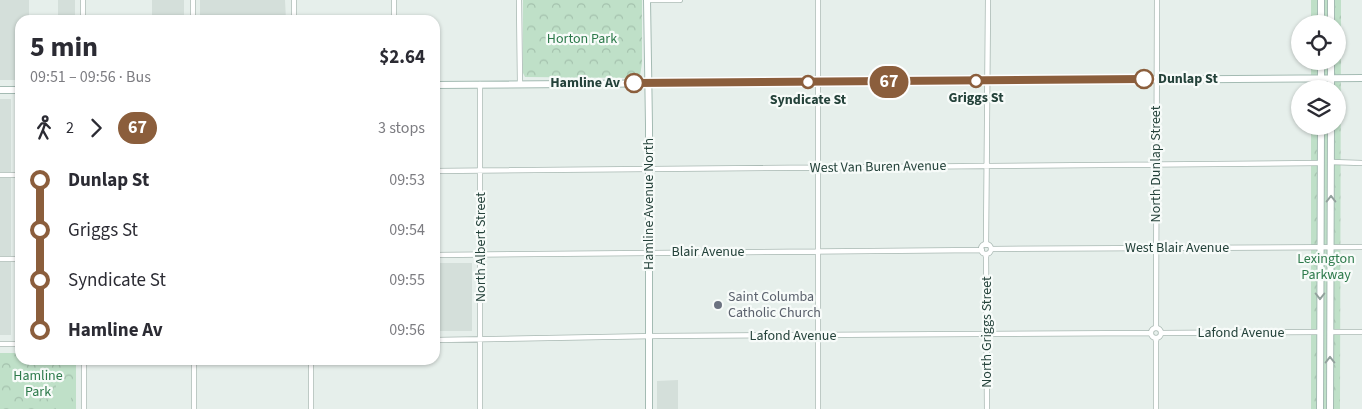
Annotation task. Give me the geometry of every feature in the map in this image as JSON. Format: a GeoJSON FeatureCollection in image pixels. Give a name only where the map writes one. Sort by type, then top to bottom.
{"type":"FeatureCollection","features":[{"type":"Feature","properties":{"kind":"street"},"geometry":{"type":"LineString","coordinates":[[83,0],[83,15]]}},
{"type":"Feature","properties":{"kind":"street"},"geometry":{"type":"LineString","coordinates":[[192,0],[192,15]]}},
{"type":"Feature","properties":{"kind":"street"},"geometry":{"type":"LineString","coordinates":[[294,0],[294,15]]}},
{"type":"Feature","properties":{"kind":"street"},"geometry":{"type":"LineString","coordinates":[[394,0],[394,15]]}},
{"type":"Feature","properties":{"kind":"street"},"geometry":{"type":"LineString","coordinates":[[519,0],[520,84]]}},
{"type":"Feature","properties":{"kind":"street"},"geometry":{"type":"LineString","coordinates":[[647,0],[680,0]]}},
{"type":"Feature","properties":{"kind":"street","name":"Hamline Avenue North"},"geometry":{"type":"LineString","coordinates":[[647,0],[649,409]]}},
{"type":"Feature","properties":{"kind":"street"},"geometry":{"type":"LineString","coordinates":[[818,0],[818,409]]}},
{"type":"Feature","properties":{"kind":"street"},"geometry":{"type":"LineString","coordinates":[[986,245],[991,249],[986,254],[982,250],[986,245],[988,0]]}},
{"type":"Feature","properties":{"kind":"street","name":"North Dunlap Street"},"geometry":{"type":"LineString","coordinates":[[1156,328],[1157,0]]}},
{"type":"Feature","properties":{"kind":"street"},"geometry":{"type":"LineString","coordinates":[[1321,0],[1321,15]]}},
{"type":"Feature","properties":{"kind":"street"},"geometry":{"type":"LineString","coordinates":[[1331,0],[1331,15]]}},
{"type":"Feature","properties":{"kind":"street"},"geometry":{"type":"LineString","coordinates":[[1321,70],[1321,77]]}},
{"type":"Feature","properties":{"kind":"street"},"geometry":{"type":"LineString","coordinates":[[1331,70],[1331,77]]}},
{"type":"Feature","properties":{"kind":"street"},"geometry":{"type":"LineString","coordinates":[[440,85],[1362,78]]}},
{"type":"Feature","properties":{"kind":"street","name":"North Albert Street"},"geometry":{"type":"LineString","coordinates":[[480,84],[480,409]]}},
{"type":"Feature","properties":{"kind":"street"},"geometry":{"type":"LineString","coordinates":[[0,90],[15,90]]}},
{"type":"Feature","properties":{"kind":"street"},"geometry":{"type":"LineString","coordinates":[[1320,409],[1321,135]]}},
{"type":"Feature","properties":{"kind":"street"},"geometry":{"type":"LineString","coordinates":[[1330,409],[1331,135]]}},
{"type":"Feature","properties":{"kind":"street","name":"West Van Buren Avenue"},"geometry":{"type":"LineString","coordinates":[[440,171],[1320,162]]}},
{"type":"Feature","properties":{"kind":"street"},"geometry":{"type":"LineString","coordinates":[[1331,162],[1362,163]]}},
{"type":"Feature","properties":{"kind":"street"},"geometry":{"type":"LineString","coordinates":[[0,175],[15,175]]}},
{"type":"Feature","properties":{"kind":"street","name":"West Blair Avenue"},"geometry":{"type":"LineString","coordinates":[[991,249],[1362,247]]}},
{"type":"Feature","properties":{"kind":"street","name":"Blair Avenue"},"geometry":{"type":"LineString","coordinates":[[440,255],[982,250]]}},
{"type":"Feature","properties":{"kind":"street","name":"North Griggs Street"},"geometry":{"type":"LineString","coordinates":[[986,254],[987,409]]}},
{"type":"Feature","properties":{"kind":"street"},"geometry":{"type":"LineString","coordinates":[[0,259],[15,259]]}},
{"type":"Feature","properties":{"kind":"street"},"geometry":{"type":"LineString","coordinates":[[1156,328],[1160,329],[1161,333],[1160,337],[1156,338],[1152,337],[1151,333],[1152,329],[1156,328]]}},
{"type":"Feature","properties":{"kind":"street","name":"Lafond Avenue"},"geometry":{"type":"LineString","coordinates":[[1161,333],[1320,332]]}},
{"type":"Feature","properties":{"kind":"street"},"geometry":{"type":"LineString","coordinates":[[1330,332],[1362,332]]}},
{"type":"Feature","properties":{"kind":"street","name":"Lafond Avenue"},"geometry":{"type":"LineString","coordinates":[[440,340],[1151,333]]}},
{"type":"Feature","properties":{"kind":"street"},"geometry":{"type":"LineString","coordinates":[[1156,338],[1156,409]]}},
{"type":"Feature","properties":{"kind":"street"},"geometry":{"type":"LineString","coordinates":[[0,344],[15,344]]}},
{"type":"Feature","properties":{"kind":"street"},"geometry":{"type":"LineString","coordinates":[[84,365],[84,409]]}},
{"type":"Feature","properties":{"kind":"street"},"geometry":{"type":"LineString","coordinates":[[194,365],[194,409]]}},
{"type":"Feature","properties":{"kind":"street"},"geometry":{"type":"LineString","coordinates":[[311,365],[311,409]]}},
{"type":"Feature","properties":{"kind":"shaded area"},"geometry":{"type":"Polygon","coordinates":[[[0,0],[29,0],[29,15],[15,15],[15,80],[0,80],[0,0]]]}},
{"type":"Feature","properties":{"kind":"shaded area"},"geometry":{"type":"Polygon","coordinates":[[[58,0],[75,0],[75,15],[58,15],[58,0]]]}},
{"type":"Feature","properties":{"kind":"shaded area"},"geometry":{"type":"Polygon","coordinates":[[[152,0],[184,0],[184,15],[152,15],[152,0]]]}},
{"type":"Feature","properties":{"kind":"shaded area"},"geometry":{"type":"Polygon","coordinates":[[[200,0],[285,0],[286,15],[200,15],[200,0]]]}},
{"type":"Feature","properties":{"kind":"shaded area"},"geometry":{"type":"Polygon","coordinates":[[[0,99],[11,99],[11,335],[0,335],[0,99]]]}},
{"type":"Feature","properties":{"kind":"shaded area"},"geometry":{"type":"Polygon","coordinates":[[[440,263],[472,263],[472,331],[440,331],[440,263]]]}},
{"type":"Feature","properties":{"kind":"shaded area"},"geometry":{"type":"Polygon","coordinates":[[[678,380],[678,409],[657,409],[657,381],[678,380]]]}},
{"type":"Feature","properties":{"kind":"green space","name":"Horton Park"},"geometry":{"type":"Polygon","coordinates":[[[523,0],[642,0],[642,63],[640,76],[637,78],[525,77],[523,73],[523,0]]]}},
{"type":"Feature","properties":{"kind":"green space","name":"Lexington Parkway"},"geometry":{"type":"Polygon","coordinates":[[[1311,0],[1341,0],[1341,15],[1311,15],[1311,0]]]}},
{"type":"Feature","properties":{"kind":"green space","name":"Lexington Parkway"},"geometry":{"type":"Polygon","coordinates":[[[1311,70],[1341,70],[1341,80],[1311,80],[1311,70]]]}},
{"type":"Feature","properties":{"kind":"green space","name":"Lexington Parkway"},"geometry":{"type":"Polygon","coordinates":[[[1311,135],[1341,135],[1340,409],[1311,409],[1311,135]]]}},
{"type":"Feature","properties":{"kind":"green space","name":"Hamline Park"},"geometry":{"type":"Polygon","coordinates":[[[0,353],[15,353],[15,365],[76,365],[76,409],[0,409],[0,353]]]}},
{"type":"Feature","properties":{"kind":"green space"},"geometry":{"type":"Polygon","coordinates":[[[56,383],[71,383],[71,409],[56,409],[56,383]]]}},
{"type":"Feature","properties":{"kind":"bus line","name":"67"},"geometry":{"type":"LineString","coordinates":[[634,83],[1144,79]]}},
{"type":"Feature","properties":{"kind":"place","name":"Dunlap St"},"geometry":{"type":"Point","coordinates":[1144,79]}},
{"type":"Feature","properties":{"kind":"place","name":"Griggs St"},"geometry":{"type":"Point","coordinates":[976,81]}},
{"type":"Feature","properties":{"kind":"place","name":"Syndicate St"},"geometry":{"type":"Point","coordinates":[808,82]}},
{"type":"Feature","properties":{"kind":"place","name":"Hamline Av"},"geometry":{"type":"Point","coordinates":[634,83]}},
{"type":"Feature","properties":{"kind":"place","name":"Saint Columba Catholic Church"},"geometry":{"type":"Point","coordinates":[718,305]}}]}
